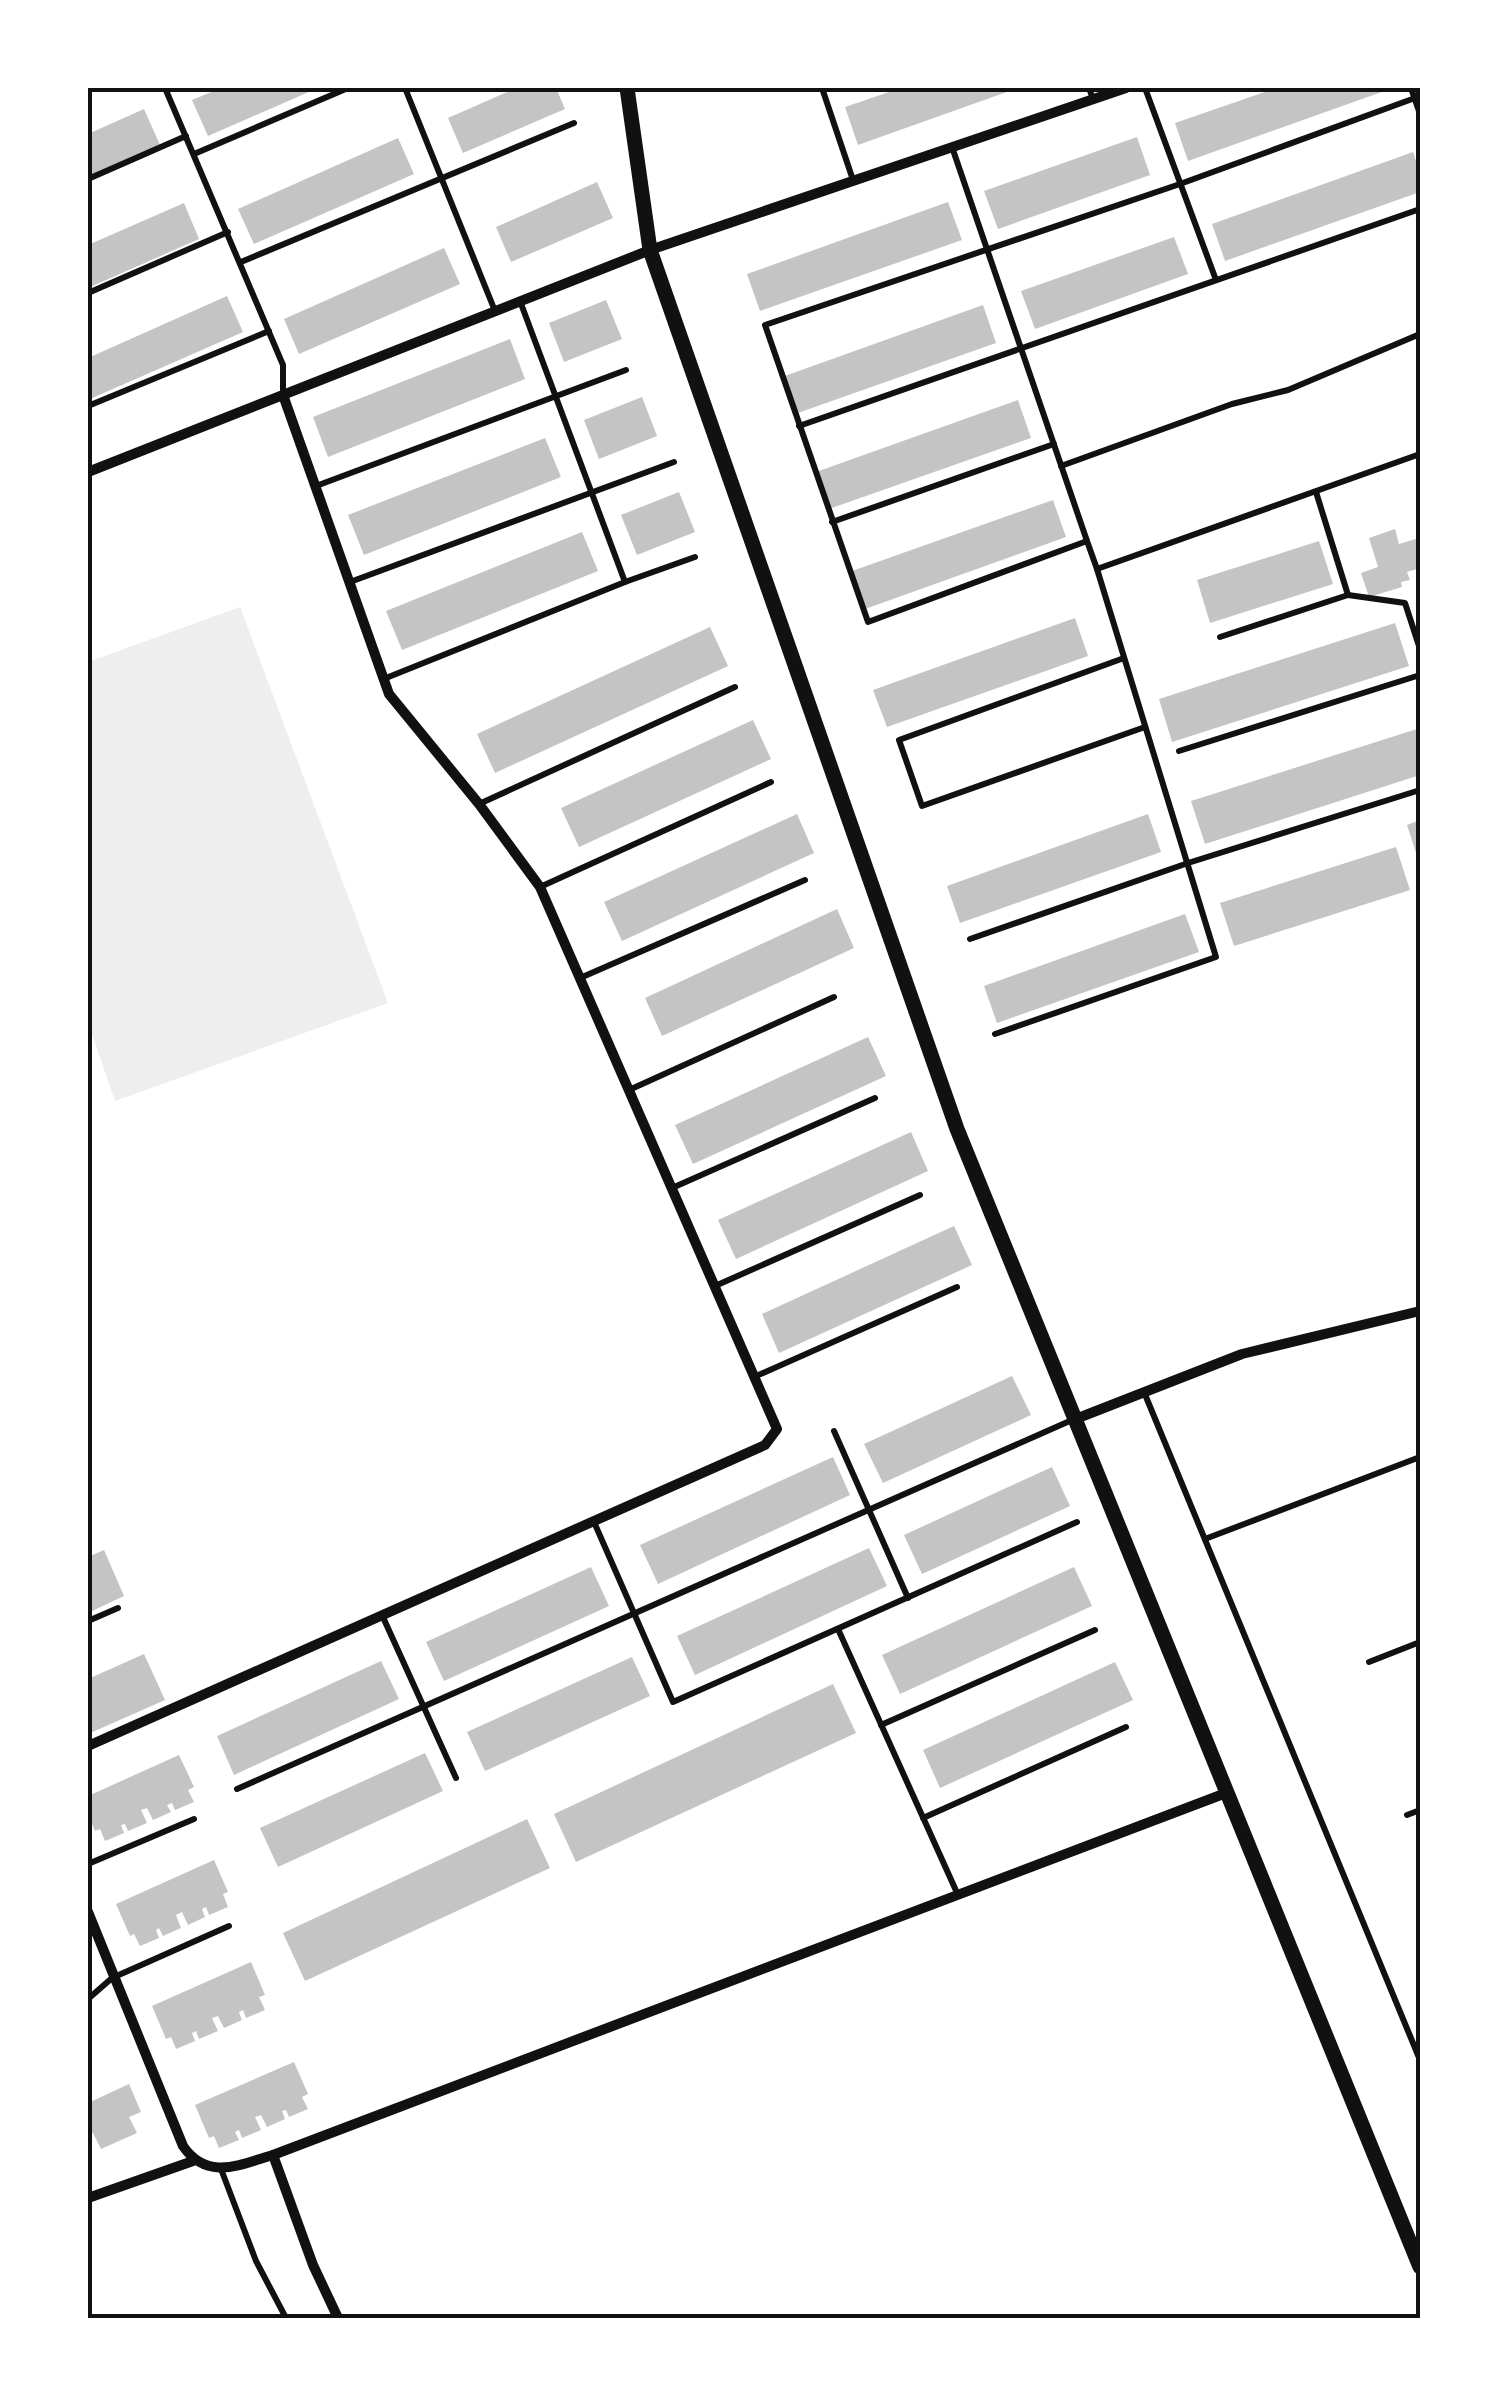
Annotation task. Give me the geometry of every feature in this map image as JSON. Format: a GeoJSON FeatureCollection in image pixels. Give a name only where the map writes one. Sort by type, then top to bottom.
{"type":"FeatureCollection","features":[{"type":"Feature","properties":{"kind":"street"},"geometry":{"type":"LineString","coordinates":[[628,88],[650,250],[957,1129],[1420,2267]]}},
{"type":"Feature","properties":{"kind":"street"},"geometry":{"type":"LineString","coordinates":[[88,472],[650,250],[952,147],[1091,93],[1126,88]]}},
{"type":"Feature","properties":{"kind":"street"},"geometry":{"type":"LineString","coordinates":[[88,1746],[765,1444],[777,1429],[540,887],[479,804],[389,694],[283,395]]}},
{"type":"Feature","properties":{"kind":"street"},"geometry":{"type":"LineString","coordinates":[[1073,1420],[1242,1354],[1420,1311]]}},
{"type":"Feature","properties":{"kind":"street"},"geometry":{"type":"LineString","coordinates":[[88,1912],[182,2146],[193,2161],[221,2170],[274,2155],[1226,1793]]}},
{"type":"Feature","properties":{"kind":"street"},"geometry":{"type":"LineString","coordinates":[[274,2155],[313,2265],[338,2318]]}},
{"type":"Feature","properties":{"kind":"street"},"geometry":{"type":"LineString","coordinates":[[88,2198],[193,2161]]}},
{"type":"Feature","properties":{"kind":"lane"},"geometry":{"type":"LineString","coordinates":[[165,88],[283,366],[283,395]]}},
{"type":"Feature","properties":{"kind":"lane"},"geometry":{"type":"LineString","coordinates":[[194,154],[348,88]]}},
{"type":"Feature","properties":{"kind":"lane"},"geometry":{"type":"LineString","coordinates":[[405,88],[495,311]]}},
{"type":"Feature","properties":{"kind":"lane"},"geometry":{"type":"LineString","coordinates":[[822,88],[853,181]]}},
{"type":"Feature","properties":{"kind":"lane"},"geometry":{"type":"LineString","coordinates":[[1145,88],[1216,280]]}},
{"type":"Feature","properties":{"kind":"lane"},"geometry":{"type":"LineString","coordinates":[[1412,88],[1420,114]]}},
{"type":"Feature","properties":{"kind":"lane"},"geometry":{"type":"LineString","coordinates":[[1087,541],[868,622],[765,326],[1180,184],[1415,98]]}},
{"type":"Feature","properties":{"kind":"lane"},"geometry":{"type":"LineString","coordinates":[[242,262],[574,123]]}},
{"type":"Feature","properties":{"kind":"lane"},"geometry":{"type":"LineString","coordinates":[[88,179],[186,136]]}},
{"type":"Feature","properties":{"kind":"lane"},"geometry":{"type":"LineString","coordinates":[[952,147],[1097,569],[1216,957],[995,1034]]}},
{"type":"Feature","properties":{"kind":"lane"},"geometry":{"type":"LineString","coordinates":[[798,426],[1420,209]]}},
{"type":"Feature","properties":{"kind":"lane"},"geometry":{"type":"LineString","coordinates":[[88,293],[228,232]]}},
{"type":"Feature","properties":{"kind":"lane"},"geometry":{"type":"LineString","coordinates":[[520,301],[625,582]]}},
{"type":"Feature","properties":{"kind":"lane"},"geometry":{"type":"LineString","coordinates":[[88,406],[268,330]]}},
{"type":"Feature","properties":{"kind":"lane"},"geometry":{"type":"LineString","coordinates":[[1062,466],[1232,404],[1288,390],[1420,334]]}},
{"type":"Feature","properties":{"kind":"lane"},"geometry":{"type":"LineString","coordinates":[[316,486],[626,370]]}},
{"type":"Feature","properties":{"kind":"lane"},"geometry":{"type":"LineString","coordinates":[[832,522],[1054,444]]}},
{"type":"Feature","properties":{"kind":"lane"},"geometry":{"type":"LineString","coordinates":[[1097,569],[1420,454]]}},
{"type":"Feature","properties":{"kind":"lane"},"geometry":{"type":"LineString","coordinates":[[350,582],[674,462]]}},
{"type":"Feature","properties":{"kind":"lane"},"geometry":{"type":"LineString","coordinates":[[1316,492],[1348,595]]}},
{"type":"Feature","properties":{"kind":"lane"},"geometry":{"type":"LineString","coordinates":[[386,678],[695,557]]}},
{"type":"Feature","properties":{"kind":"lane"},"geometry":{"type":"LineString","coordinates":[[1220,637],[1348,595],[1405,603],[1420,650]]}},
{"type":"Feature","properties":{"kind":"lane"},"geometry":{"type":"LineString","coordinates":[[1124,658],[899,740],[922,806],[1145,726]]}},
{"type":"Feature","properties":{"kind":"lane"},"geometry":{"type":"LineString","coordinates":[[1178,751],[1420,675]]}},
{"type":"Feature","properties":{"kind":"lane"},"geometry":{"type":"LineString","coordinates":[[479,804],[735,687]]}},
{"type":"Feature","properties":{"kind":"lane"},"geometry":{"type":"LineString","coordinates":[[540,887],[771,782]]}},
{"type":"Feature","properties":{"kind":"lane"},"geometry":{"type":"LineString","coordinates":[[970,939],[1188,863],[1420,790]]}},
{"type":"Feature","properties":{"kind":"lane"},"geometry":{"type":"LineString","coordinates":[[580,978],[805,880]]}},
{"type":"Feature","properties":{"kind":"lane"},"geometry":{"type":"LineString","coordinates":[[629,1090],[834,996]]}},
{"type":"Feature","properties":{"kind":"lane"},"geometry":{"type":"LineString","coordinates":[[672,1188],[876,1098]]}},
{"type":"Feature","properties":{"kind":"lane"},"geometry":{"type":"LineString","coordinates":[[715,1286],[920,1196]]}},
{"type":"Feature","properties":{"kind":"lane"},"geometry":{"type":"LineString","coordinates":[[754,1377],[956,1288]]}},
{"type":"Feature","properties":{"kind":"lane"},"geometry":{"type":"LineString","coordinates":[[1144,1392],[1420,2060]]}},
{"type":"Feature","properties":{"kind":"lane"},"geometry":{"type":"LineString","coordinates":[[238,1789],[1073,1420]]}},
{"type":"Feature","properties":{"kind":"lane"},"geometry":{"type":"LineString","coordinates":[[834,1431],[908,1598]]}},
{"type":"Feature","properties":{"kind":"lane"},"geometry":{"type":"LineString","coordinates":[[1206,1539],[1420,1456]]}},
{"type":"Feature","properties":{"kind":"lane"},"geometry":{"type":"LineString","coordinates":[[593,1521],[672,1702],[1077,1522]]}},
{"type":"Feature","properties":{"kind":"lane"},"geometry":{"type":"LineString","coordinates":[[88,1621],[118,1608]]}},
{"type":"Feature","properties":{"kind":"lane"},"geometry":{"type":"LineString","coordinates":[[382,1615],[456,1778]]}},
{"type":"Feature","properties":{"kind":"lane"},"geometry":{"type":"LineString","coordinates":[[838,1628],[958,1895]]}},
{"type":"Feature","properties":{"kind":"lane"},"geometry":{"type":"LineString","coordinates":[[881,1725],[1095,1630]]}},
{"type":"Feature","properties":{"kind":"lane"},"geometry":{"type":"LineString","coordinates":[[1369,1662],[1420,1642]]}},
{"type":"Feature","properties":{"kind":"lane"},"geometry":{"type":"LineString","coordinates":[[923,1818],[1126,1727]]}},
{"type":"Feature","properties":{"kind":"lane"},"geometry":{"type":"LineString","coordinates":[[1407,1815],[1420,1810]]}},
{"type":"Feature","properties":{"kind":"lane"},"geometry":{"type":"LineString","coordinates":[[88,1864],[194,1819]]}},
{"type":"Feature","properties":{"kind":"lane"},"geometry":{"type":"LineString","coordinates":[[88,1998],[112,1978],[229,1926]]}},
{"type":"Feature","properties":{"kind":"lane"},"geometry":{"type":"LineString","coordinates":[[221,2170],[256,2261],[286,2318]]}},
{"type":"Feature","properties":{"kind":"shaded area"},"geometry":{"type":"Polygon","coordinates":[[[240,607],[388,1003],[115,1101],[88,1023],[88,662],[240,607]]]}},
{"type":"Feature","properties":{"kind":"building"},"geometry":{"type":"Polygon","coordinates":[[[221,88],[318,88],[208,136],[192,100],[221,88]]]}},
{"type":"Feature","properties":{"kind":"building"},"geometry":{"type":"Polygon","coordinates":[[[516,88],[556,88],[565,109],[463,153],[448,118],[516,88]]]}},
{"type":"Feature","properties":{"kind":"building"},"geometry":{"type":"Polygon","coordinates":[[[901,88],[1018,88],[858,145],[845,107],[901,88]]]}},
{"type":"Feature","properties":{"kind":"building"},"geometry":{"type":"Polygon","coordinates":[[[1276,88],[1393,88],[1188,161],[1175,123],[1276,88]]]}},
{"type":"Feature","properties":{"kind":"building"},"geometry":{"type":"Polygon","coordinates":[[[144,109],[160,145],[88,177],[88,134],[144,109]]]}},
{"type":"Feature","properties":{"kind":"building"},"geometry":{"type":"Polygon","coordinates":[[[1137,137],[1150,175],[998,229],[984,191],[1137,137]]]}},
{"type":"Feature","properties":{"kind":"building"},"geometry":{"type":"Polygon","coordinates":[[[398,138],[414,174],[254,244],[238,209],[398,138]]]}},
{"type":"Feature","properties":{"kind":"building"},"geometry":{"type":"Polygon","coordinates":[[[1413,152],[1420,173],[1420,192],[1225,261],[1212,224],[1413,152]]]}},
{"type":"Feature","properties":{"kind":"building"},"geometry":{"type":"Polygon","coordinates":[[[597,182],[613,218],[511,262],[496,227],[597,182]]]}},
{"type":"Feature","properties":{"kind":"building"},"geometry":{"type":"Polygon","coordinates":[[[948,202],[962,240],[760,311],[747,274],[948,202]]]}},
{"type":"Feature","properties":{"kind":"building"},"geometry":{"type":"Polygon","coordinates":[[[184,203],[199,239],[88,288],[88,245],[184,203]]]}},
{"type":"Feature","properties":{"kind":"building"},"geometry":{"type":"Polygon","coordinates":[[[1174,237],[1188,274],[1035,329],[1021,291],[1174,237]]]}},
{"type":"Feature","properties":{"kind":"building"},"geometry":{"type":"Polygon","coordinates":[[[444,248],[460,284],[299,354],[284,319],[444,248]]]}},
{"type":"Feature","properties":{"kind":"building"},"geometry":{"type":"Polygon","coordinates":[[[227,296],[243,332],[90,399],[88,358],[227,296]]]}},
{"type":"Feature","properties":{"kind":"building"},"geometry":{"type":"Polygon","coordinates":[[[606,300],[622,339],[564,362],[549,323],[606,300]]]}},
{"type":"Feature","properties":{"kind":"building"},"geometry":{"type":"Polygon","coordinates":[[[983,305],[996,343],[795,414],[782,377],[983,305]]]}},
{"type":"Feature","properties":{"kind":"building"},"geometry":{"type":"Polygon","coordinates":[[[510,339],[525,379],[328,457],[313,417],[510,339]]]}},
{"type":"Feature","properties":{"kind":"building"},"geometry":{"type":"Polygon","coordinates":[[[642,397],[657,436],[599,459],[584,420],[642,397]]]}},
{"type":"Feature","properties":{"kind":"building"},"geometry":{"type":"Polygon","coordinates":[[[1018,400],[1031,438],[829,509],[816,472],[1018,400]]]}},
{"type":"Feature","properties":{"kind":"building"},"geometry":{"type":"Polygon","coordinates":[[[545,438],[561,477],[364,555],[348,515],[545,438]]]}},
{"type":"Feature","properties":{"kind":"building"},"geometry":{"type":"Polygon","coordinates":[[[679,492],[695,532],[637,555],[621,515],[679,492]]]}},
{"type":"Feature","properties":{"kind":"building"},"geometry":{"type":"Polygon","coordinates":[[[1053,500],[1066,537],[865,609],[852,571],[1053,500]]]}},
{"type":"Feature","properties":{"kind":"building"},"geometry":{"type":"Polygon","coordinates":[[[1395,529],[1399,544],[1419,538],[1420,568],[1407,572],[1410,580],[1401,582],[1402,587],[1369,597],[1361,573],[1378,567],[1369,538],[1395,529]]]}},
{"type":"Feature","properties":{"kind":"building"},"geometry":{"type":"Polygon","coordinates":[[[582,532],[598,571],[402,650],[386,611],[582,532]]]}},
{"type":"Feature","properties":{"kind":"building"},"geometry":{"type":"Polygon","coordinates":[[[1319,541],[1333,584],[1210,623],[1197,580],[1319,541]]]}},
{"type":"Feature","properties":{"kind":"building"},"geometry":{"type":"Polygon","coordinates":[[[1075,618],[1088,656],[887,727],[873,690],[1075,618]]]}},
{"type":"Feature","properties":{"kind":"building"},"geometry":{"type":"Polygon","coordinates":[[[1395,623],[1409,666],[1172,742],[1159,699],[1395,623]]]}},
{"type":"Feature","properties":{"kind":"building"},"geometry":{"type":"Polygon","coordinates":[[[710,627],[728,666],[495,773],[477,734],[710,627]]]}},
{"type":"Feature","properties":{"kind":"building"},"geometry":{"type":"Polygon","coordinates":[[[753,720],[771,759],[579,847],[561,808],[753,720]]]}},
{"type":"Feature","properties":{"kind":"building"},"geometry":{"type":"Polygon","coordinates":[[[1420,728],[1420,775],[1205,844],[1191,801],[1420,728]]]}},
{"type":"Feature","properties":{"kind":"building"},"geometry":{"type":"Polygon","coordinates":[[[797,814],[814,853],[622,941],[604,902],[797,814]]]}},
{"type":"Feature","properties":{"kind":"building"},"geometry":{"type":"Polygon","coordinates":[[[1148,814],[1161,852],[960,923],[947,886],[1148,814]]]}},
{"type":"Feature","properties":{"kind":"building"},"geometry":{"type":"Polygon","coordinates":[[[1420,820],[1420,865],[1407,825],[1420,820]]]}},
{"type":"Feature","properties":{"kind":"building"},"geometry":{"type":"Polygon","coordinates":[[[1396,847],[1410,890],[1234,946],[1220,903],[1396,847]]]}},
{"type":"Feature","properties":{"kind":"building"},"geometry":{"type":"Polygon","coordinates":[[[837,909],[854,948],[662,1036],[645,998],[837,909]]]}},
{"type":"Feature","properties":{"kind":"building"},"geometry":{"type":"Polygon","coordinates":[[[1185,914],[1199,952],[997,1023],[984,986],[1185,914]]]}},
{"type":"Feature","properties":{"kind":"building"},"geometry":{"type":"Polygon","coordinates":[[[868,1037],[886,1076],[693,1164],[675,1125],[868,1037]]]}},
{"type":"Feature","properties":{"kind":"building"},"geometry":{"type":"Polygon","coordinates":[[[911,1132],[928,1171],[736,1259],[718,1220],[911,1132]]]}},
{"type":"Feature","properties":{"kind":"building"},"geometry":{"type":"Polygon","coordinates":[[[954,1226],[972,1265],[779,1353],[762,1314],[954,1226]]]}},
{"type":"Feature","properties":{"kind":"building"},"geometry":{"type":"Polygon","coordinates":[[[1012,1376],[1031,1415],[883,1483],[864,1444],[1012,1376]]]}},
{"type":"Feature","properties":{"kind":"building"},"geometry":{"type":"Polygon","coordinates":[[[833,1457],[850,1495],[658,1584],[640,1545],[833,1457]]]}},
{"type":"Feature","properties":{"kind":"building"},"geometry":{"type":"Polygon","coordinates":[[[1052,1467],[1070,1506],[922,1574],[904,1535],[1052,1467]]]}},
{"type":"Feature","properties":{"kind":"building"},"geometry":{"type":"Polygon","coordinates":[[[869,1548],[887,1586],[695,1675],[677,1636],[869,1548]]]}},
{"type":"Feature","properties":{"kind":"building"},"geometry":{"type":"Polygon","coordinates":[[[104,1550],[124,1596],[88,1613],[88,1557],[104,1550]]]}},
{"type":"Feature","properties":{"kind":"building"},"geometry":{"type":"Polygon","coordinates":[[[591,1567],[609,1606],[444,1681],[426,1642],[591,1567]]]}},
{"type":"Feature","properties":{"kind":"building"},"geometry":{"type":"Polygon","coordinates":[[[1074,1567],[1092,1606],[900,1694],[882,1655],[1074,1567]]]}},
{"type":"Feature","properties":{"kind":"building"},"geometry":{"type":"Polygon","coordinates":[[[144,1654],[165,1700],[88,1734],[88,1679],[144,1654]]]}},
{"type":"Feature","properties":{"kind":"building"},"geometry":{"type":"Polygon","coordinates":[[[632,1657],[650,1696],[485,1771],[467,1732],[632,1657]]]}},
{"type":"Feature","properties":{"kind":"building"},"geometry":{"type":"Polygon","coordinates":[[[381,1661],[399,1699],[234,1775],[217,1736],[381,1661]]]}},
{"type":"Feature","properties":{"kind":"building"},"geometry":{"type":"Polygon","coordinates":[[[1115,1662],[1133,1700],[940,1788],[923,1750],[1115,1662]]]}},
{"type":"Feature","properties":{"kind":"building"},"geometry":{"type":"Polygon","coordinates":[[[833,1684],[856,1733],[576,1862],[554,1814],[833,1684]]]}},
{"type":"Feature","properties":{"kind":"building"},"geometry":{"type":"Polygon","coordinates":[[[425,1753],[443,1791],[278,1867],[260,1828],[425,1753]]]}},
{"type":"Feature","properties":{"kind":"building"},"geometry":{"type":"Polygon","coordinates":[[[179,1755],[194,1787],[188,1790],[194,1802],[175,1810],[172,1803],[167,1805],[171,1812],[153,1820],[147,1808],[141,1810],[147,1823],[128,1831],[125,1824],[121,1825],[124,1833],[105,1841],[100,1829],[95,1831],[88,1814],[88,1796],[179,1755]]]}},
{"type":"Feature","properties":{"kind":"building"},"geometry":{"type":"Polygon","coordinates":[[[527,1819],[550,1868],[305,1981],[283,1933],[527,1819]]]}},
{"type":"Feature","properties":{"kind":"building"},"geometry":{"type":"Polygon","coordinates":[[[214,1860],[228,1892],[223,1894],[228,1907],[209,1915],[206,1907],[202,1909],[205,1917],[188,1925],[182,1912],[176,1915],[181,1928],[163,1936],[159,1928],[159,1938],[140,1946],[134,1934],[130,1936],[116,1904],[214,1860]]]}},
{"type":"Feature","properties":{"kind":"building"},"geometry":{"type":"Polygon","coordinates":[[[251,1962],[265,1995],[259,1997],[265,2010],[246,2018],[243,2010],[239,2012],[242,2020],[224,2028],[218,2016],[212,2018],[218,2031],[199,2039],[196,2031],[192,2033],[195,2041],[176,2049],[171,2037],[166,2039],[152,2006],[251,1962]]]}},
{"type":"Feature","properties":{"kind":"building"},"geometry":{"type":"Polygon","coordinates":[[[294,2062],[308,2094],[302,2097],[308,2109],[289,2117],[286,2110],[282,2111],[285,2119],[267,2127],[261,2115],[255,2117],[261,2130],[242,2138],[239,2130],[235,2132],[239,2140],[219,2148],[214,2136],[209,2138],[195,2105],[294,2062]]]}},
{"type":"Feature","properties":{"kind":"building"},"geometry":{"type":"Polygon","coordinates":[[[129,2084],[141,2112],[129,2117],[137,2133],[101,2149],[93,2133],[88,2136],[88,2103],[129,2084]]]}}]}
